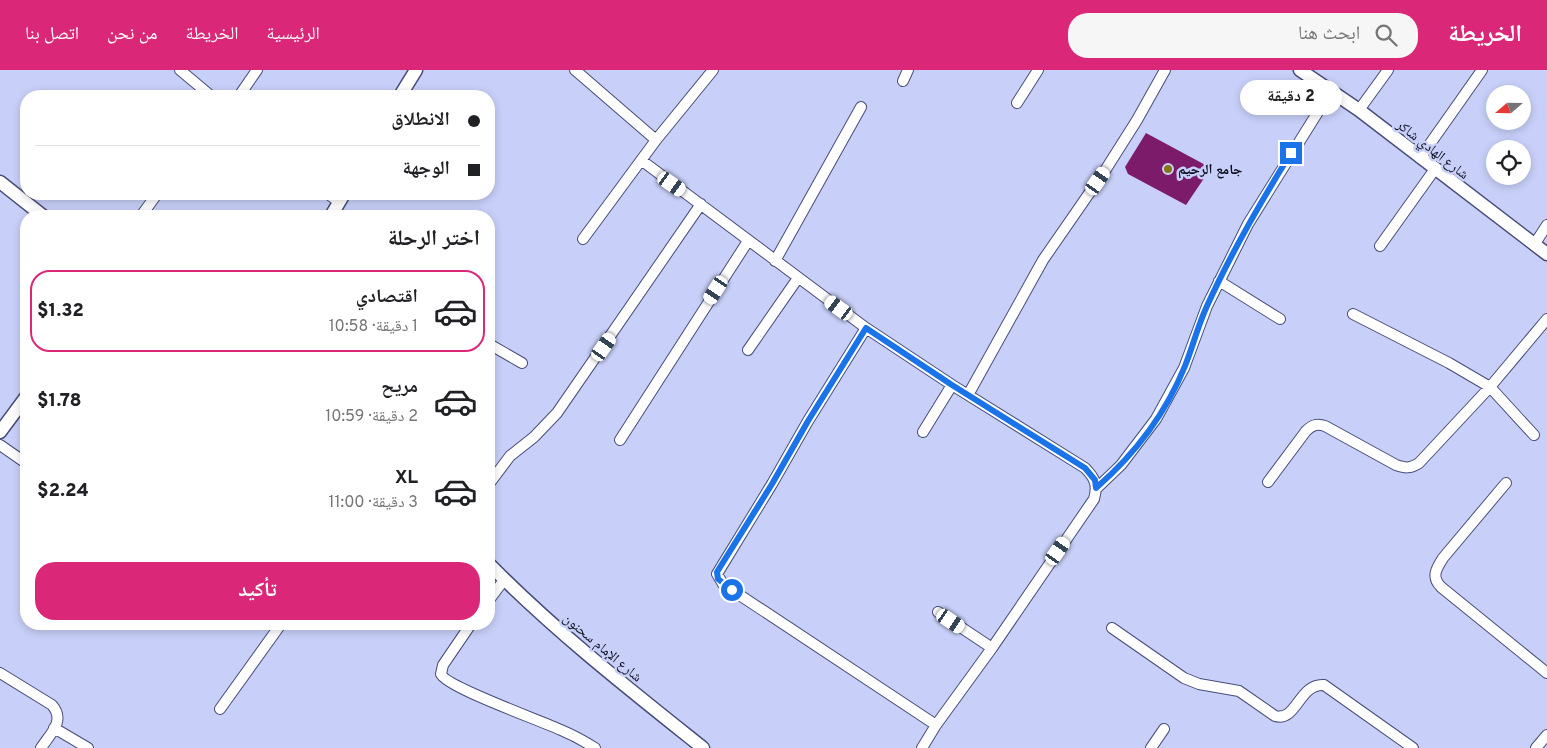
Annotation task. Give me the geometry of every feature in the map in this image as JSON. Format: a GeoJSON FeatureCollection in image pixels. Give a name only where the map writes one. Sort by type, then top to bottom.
{"type":"FeatureCollection","features":[{"type":"Feature","properties":{"kind":"street"},"geometry":{"type":"LineString","coordinates":[[180,70],[204,90]]}},
{"type":"Feature","properties":{"kind":"street"},"geometry":{"type":"LineString","coordinates":[[243,90],[257,70]]}},
{"type":"Feature","properties":{"kind":"street"},"geometry":{"type":"LineString","coordinates":[[404,90],[416,70]]}},
{"type":"Feature","properties":{"kind":"street"},"geometry":{"type":"LineString","coordinates":[[575,70],[656,140]]}},
{"type":"Feature","properties":{"kind":"street"},"geometry":{"type":"LineString","coordinates":[[582,239],[656,140],[713,70]]}},
{"type":"Feature","properties":{"kind":"street"},"geometry":{"type":"LineString","coordinates":[[903,81],[908,70]]}},
{"type":"Feature","properties":{"kind":"street"},"geometry":{"type":"LineString","coordinates":[[1017,103],[1038,70]]}},
{"type":"Feature","properties":{"kind":"street"},"geometry":{"type":"LineString","coordinates":[[968,395],[1043,260],[1106,169],[1165,70]]}},
{"type":"Feature","properties":{"kind":"street","name":"شارع الهادي شاكر"},"geometry":{"type":"LineString","coordinates":[[1300,70],[1359,110],[1547,254]]}},
{"type":"Feature","properties":{"kind":"street"},"geometry":{"type":"LineString","coordinates":[[1359,110],[1388,70]]}},
{"type":"Feature","properties":{"kind":"street"},"geometry":{"type":"LineString","coordinates":[[1420,158],[1482,70]]}},
{"type":"Feature","properties":{"kind":"street"},"geometry":{"type":"LineString","coordinates":[[1096,488],[1132,452],[1161,410],[1184,368],[1201,320],[1219,281],[1262,200],[1331,91]]}},
{"type":"Feature","properties":{"kind":"street"},"geometry":{"type":"LineString","coordinates":[[775,261],[861,107]]}},
{"type":"Feature","properties":{"kind":"street"},"geometry":{"type":"LineString","coordinates":[[641,160],[866,328],[952,385],[1085,468],[1095,480],[1094,499],[992,648],[936,725],[922,748]]}},
{"type":"Feature","properties":{"kind":"street"},"geometry":{"type":"LineString","coordinates":[[1380,246],[1435,170]]}},
{"type":"Feature","properties":{"kind":"street"},"geometry":{"type":"LineString","coordinates":[[0,182],[20,198]]}},
{"type":"Feature","properties":{"kind":"street"},"geometry":{"type":"LineString","coordinates":[[23,200],[35,210]]}},
{"type":"Feature","properties":{"kind":"street"},"geometry":{"type":"LineString","coordinates":[[495,476],[510,456],[534,437],[557,413],[702,204]]}},
{"type":"Feature","properties":{"kind":"street"},"geometry":{"type":"LineString","coordinates":[[1534,244],[1547,225]]}},
{"type":"Feature","properties":{"kind":"street"},"geometry":{"type":"LineString","coordinates":[[620,440],[748,241]]}},
{"type":"Feature","properties":{"kind":"street"},"geometry":{"type":"LineString","coordinates":[[748,350],[798,278]]}},
{"type":"Feature","properties":{"kind":"street"},"geometry":{"type":"LineString","coordinates":[[1219,281],[1280,320]]}},
{"type":"Feature","properties":{"kind":"street"},"geometry":{"type":"LineString","coordinates":[[1352,314],[1450,363],[1490,386],[1534,435]]}},
{"type":"Feature","properties":{"kind":"street"},"geometry":{"type":"LineString","coordinates":[[1268,482],[1306,431],[1313,425],[1318,424],[1396,465],[1408,468],[1413,467],[1419,463],[1490,386],[1547,319]]}},
{"type":"Feature","properties":{"kind":"street"},"geometry":{"type":"LineString","coordinates":[[866,328],[716,574],[723,584],[936,725]]}},
{"type":"Feature","properties":{"kind":"street"},"geometry":{"type":"LineString","coordinates":[[495,347],[522,363]]}},
{"type":"Feature","properties":{"kind":"street"},"geometry":{"type":"LineString","coordinates":[[923,432],[952,385]]}},
{"type":"Feature","properties":{"kind":"street"},"geometry":{"type":"LineString","coordinates":[[0,432],[20,404]]}},
{"type":"Feature","properties":{"kind":"street"},"geometry":{"type":"LineString","coordinates":[[0,446],[20,459]]}},
{"type":"Feature","properties":{"kind":"street"},"geometry":{"type":"LineString","coordinates":[[1506,483],[1443,558],[1435,572],[1435,578],[1441,587],[1547,673]]}},
{"type":"Feature","properties":{"kind":"street","name":"شارع الإمام سحنون"},"geometry":{"type":"LineString","coordinates":[[495,570],[587,654],[703,748]]}},
{"type":"Feature","properties":{"kind":"street"},"geometry":{"type":"LineString","coordinates":[[495,592],[504,580]]}},
{"type":"Feature","properties":{"kind":"street"},"geometry":{"type":"LineString","coordinates":[[938,612],[992,648]]}},
{"type":"Feature","properties":{"kind":"street"},"geometry":{"type":"LineString","coordinates":[[1112,628],[1184,678],[1199,684],[1239,691],[1275,716],[1282,717],[1289,714],[1307,690],[1318,684],[1324,685],[1413,748]]}},
{"type":"Feature","properties":{"kind":"street"},"geometry":{"type":"LineString","coordinates":[[220,709],[278,630]]}},
{"type":"Feature","properties":{"kind":"street"},"geometry":{"type":"LineString","coordinates":[[467,630],[443,665],[441,674],[444,679],[583,745],[595,748]]}},
{"type":"Feature","properties":{"kind":"street"},"geometry":{"type":"LineString","coordinates":[[0,673],[53,707],[58,714],[58,720],[41,748]]}},
{"type":"Feature","properties":{"kind":"street"},"geometry":{"type":"LineString","coordinates":[[54,728],[88,748]]}},
{"type":"Feature","properties":{"kind":"street"},"geometry":{"type":"LineString","coordinates":[[1151,748],[1164,729]]}},
{"type":"Feature","properties":{"kind":"street"},"geometry":{"type":"LineString","coordinates":[[1536,748],[1547,735]]}},
{"type":"Feature","properties":{"kind":"building","name":"جامع الرحيم"},"geometry":{"type":"Polygon","coordinates":[[[1146,133],[1211,168],[1186,205],[1128,174],[1125,167],[1146,133]]]}},
{"type":"Feature","properties":{"kind":"place","name":"جامع الرحيم"},"geometry":{"type":"Point","coordinates":[1168,169]}},
{"type":"Feature","properties":{"kind":"route"},"geometry":{"type":"LineString","coordinates":[[732,590],[718,579],[717,572],[866,328],[952,385],[1085,468],[1095,480],[1096,488],[1121,465],[1143,439],[1166,402],[1184,368],[1201,320],[1219,281],[1248,224],[1291,153]]}}]}
